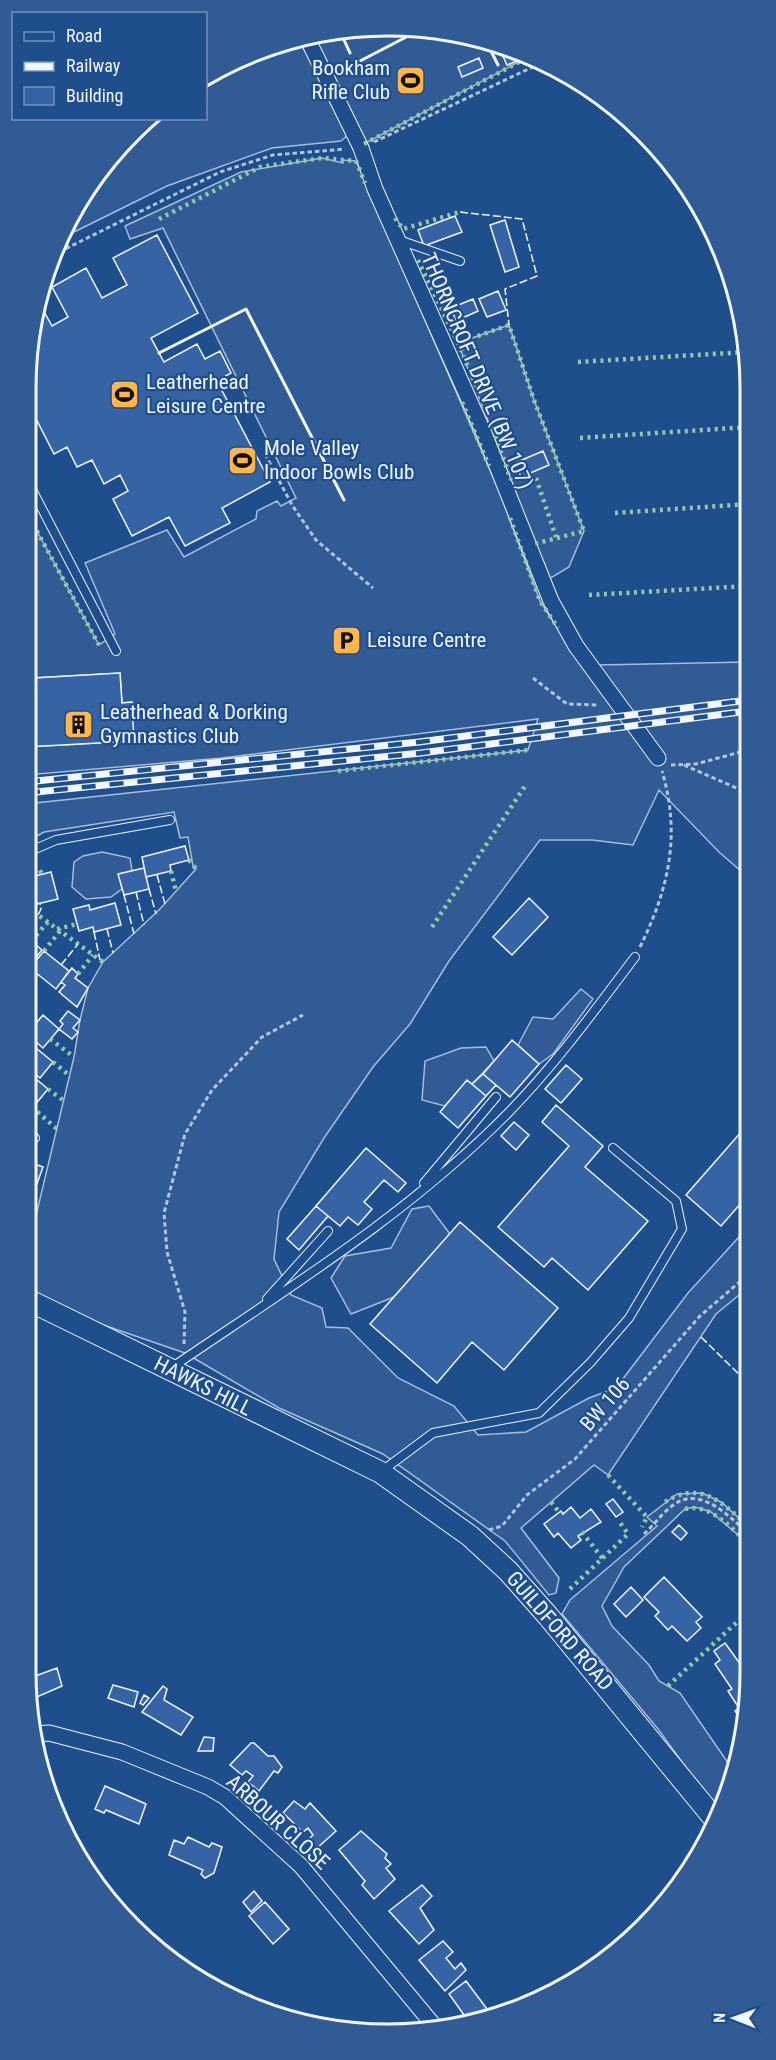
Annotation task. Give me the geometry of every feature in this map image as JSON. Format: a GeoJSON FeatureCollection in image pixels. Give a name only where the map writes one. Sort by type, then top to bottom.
{"type":"FeatureCollection","features":[{"type":"Feature","properties":{"kind":"main road","name":"HAWKS HILL"},"geometry":{"type":"LineString","coordinates":[[36,1304],[380,1472]]}},
{"type":"Feature","properties":{"kind":"main road","name":"GUILDFORD ROAD"},"geometry":{"type":"LineString","coordinates":[[380,1472],[470,1536],[508,1571],[556,1625],[710,1814]]}},
{"type":"Feature","properties":{"kind":"street","name":"THORNCROFT DRIVE (BW 107)"},"geometry":{"type":"LineString","coordinates":[[310,45],[361,148],[375,189],[483,431],[550,601],[576,646],[658,758]]}},
{"type":"Feature","properties":{"kind":"street","name":"ARBOUR CLOSE"},"geometry":{"type":"LineString","coordinates":[[42,1734],[49,1733],[122,1752],[208,1787],[225,1797],[301,1866],[430,2021]]}},
{"type":"Feature","properties":{"kind":"lane"},"geometry":{"type":"LineString","coordinates":[[397,239],[460,261]]}},
{"type":"Feature","properties":{"kind":"lane"},"geometry":{"type":"LineString","coordinates":[[36,497],[116,651]]}},
{"type":"Feature","properties":{"kind":"lane"},"geometry":{"type":"LineString","coordinates":[[36,849],[56,840],[170,820]]}},
{"type":"Feature","properties":{"kind":"lane"},"geometry":{"type":"LineString","coordinates":[[169,1369],[359,1240],[509,1113],[584,1026],[635,957]]}},
{"type":"Feature","properties":{"kind":"lane"},"geometry":{"type":"LineString","coordinates":[[413,1196],[496,1097]]}},
{"type":"Feature","properties":{"kind":"lane"},"geometry":{"type":"LineString","coordinates":[[380,1472],[433,1433],[539,1413],[590,1363],[629,1318],[682,1229],[676,1201],[613,1148]]}},
{"type":"Feature","properties":{"kind":"lane"},"geometry":{"type":"LineString","coordinates":[[260,1308],[328,1231]]}},
{"type":"Feature","properties":{"kind":"path"},"geometry":{"type":"LineString","coordinates":[[65,249],[220,172],[273,155],[361,148],[532,67]]}},
{"type":"Feature","properties":{"kind":"path"},"geometry":{"type":"LineString","coordinates":[[265,454],[292,505],[316,540],[373,588]]}},
{"type":"Feature","properties":{"kind":"path"},"geometry":{"type":"LineString","coordinates":[[533,678],[567,704],[621,708]]}},
{"type":"Feature","properties":{"kind":"path"},"geometry":{"type":"LineString","coordinates":[[658,758],[670,765],[683,765],[696,764],[740,752]]}},
{"type":"Feature","properties":{"kind":"path"},"geometry":{"type":"LineString","coordinates":[[635,957],[653,921],[672,857],[668,794],[658,758]]}},
{"type":"Feature","properties":{"kind":"path"},"geometry":{"type":"LineString","coordinates":[[683,765],[740,790]]}},
{"type":"Feature","properties":{"kind":"path"},"geometry":{"type":"LineString","coordinates":[[169,1369],[185,1343],[184,1312],[166,1252],[164,1213],[185,1134],[212,1090],[262,1037],[303,1015]]}},
{"type":"Feature","properties":{"kind":"path","name":"BW 106"},"geometry":{"type":"LineString","coordinates":[[470,1536],[502,1526],[527,1495],[575,1459],[700,1316],[740,1282]]}},
{"type":"Feature","properties":{"kind":"path"},"geometry":{"type":"LineString","coordinates":[[644,1534],[678,1502],[692,1498],[720,1509],[740,1526]]}},
{"type":"Feature","properties":{"kind":"shaded area"},"geometry":{"type":"Polygon","coordinates":[[[388,36],[457,43],[519,62],[364,144],[356,128],[341,141],[272,148],[167,186],[71,233],[95,192],[123,156],[156,123],[160,120],[207,120],[207,86],[253,63],[319,43],[388,36]]]}},
{"type":"Feature","properties":{"kind":"shaded area"},"geometry":{"type":"Polygon","coordinates":[[[322,158],[343,163],[342,160],[356,161],[500,493],[540,601],[585,671],[597,665],[740,662],[740,870],[719,852],[659,790],[633,845],[592,840],[540,840],[449,961],[410,1024],[373,1067],[324,1138],[279,1212],[274,1259],[291,1295],[322,1308],[326,1327],[348,1328],[398,1378],[454,1406],[478,1435],[526,1432],[589,1398],[616,1388],[688,1293],[740,1236],[740,1294],[716,1314],[608,1475],[594,1465],[521,1528],[559,1578],[556,1593],[549,1595],[505,1541],[383,1454],[279,1408],[185,1353],[48,1306],[36,1299],[36,1216],[88,988],[103,962],[159,910],[196,869],[193,866],[188,837],[180,838],[174,812],[44,832],[36,836],[36,803],[528,750],[538,719],[222,758],[36,774],[36,746],[133,741],[131,702],[122,703],[120,673],[36,678],[36,529],[99,645],[115,634],[85,563],[167,530],[184,557],[256,519],[257,511],[277,501],[281,506],[296,498],[163,228],[130,239],[125,226],[241,172],[322,158]]]}},
{"type":"Feature","properties":{"kind":"shaded area"},"geometry":{"type":"Polygon","coordinates":[[[509,325],[534,400],[584,531],[569,567],[549,579],[458,343],[509,325]]]}},
{"type":"Feature","properties":{"kind":"shaded area"},"geometry":{"type":"Polygon","coordinates":[[[102,852],[130,858],[132,871],[119,874],[122,889],[111,897],[86,899],[72,887],[74,862],[83,856],[102,852]]]}},
{"type":"Feature","properties":{"kind":"shaded area"},"geometry":{"type":"Polygon","coordinates":[[[581,989],[593,999],[553,1054],[539,1064],[518,1045],[533,1017],[553,1019],[581,989]]]}},
{"type":"Feature","properties":{"kind":"shaded area"},"geometry":{"type":"Polygon","coordinates":[[[486,1047],[494,1061],[472,1084],[467,1081],[445,1106],[422,1100],[425,1061],[461,1048],[486,1047]]]}},
{"type":"Feature","properties":{"kind":"shaded area"},"geometry":{"type":"Polygon","coordinates":[[[429,1206],[450,1234],[394,1297],[351,1314],[331,1278],[345,1256],[391,1248],[412,1209],[429,1206]]]}},
{"type":"Feature","properties":{"kind":"shaded area"},"geometry":{"type":"Polygon","coordinates":[[[702,1493],[721,1502],[740,1519],[740,1537],[711,1512],[695,1507],[685,1509],[624,1567],[602,1606],[612,1626],[649,1665],[659,1681],[680,1693],[728,1763],[714,1805],[658,1729],[562,1614],[570,1600],[657,1526],[647,1517],[677,1494],[702,1493]]]}},
{"type":"Feature","properties":{"kind":"building"},"geometry":{"type":"Polygon","coordinates":[[[503,56],[517,61],[507,65],[503,56]]]}},
{"type":"Feature","properties":{"kind":"building"},"geometry":{"type":"Polygon","coordinates":[[[479,58],[483,68],[462,77],[458,67],[479,58]]]}},
{"type":"Feature","properties":{"kind":"building"},"geometry":{"type":"Polygon","coordinates":[[[455,216],[462,232],[424,246],[418,230],[455,216]]]}},
{"type":"Feature","properties":{"kind":"building"},"geometry":{"type":"Polygon","coordinates":[[[505,220],[519,267],[505,272],[490,225],[505,220]]]}},
{"type":"Feature","properties":{"kind":"building","name":"Leatherhead Leisure Centre"},"geometry":{"type":"Polygon","coordinates":[[[157,235],[198,313],[151,338],[164,362],[197,344],[205,359],[220,351],[231,373],[217,381],[270,482],[222,508],[230,523],[185,546],[169,517],[132,536],[113,499],[128,491],[120,475],[104,484],[92,460],[77,467],[67,447],[54,454],[36,419],[37,365],[44,312],[52,326],[68,317],[52,287],[86,268],[102,298],[127,285],[113,258],[157,235]]]}},
{"type":"Feature","properties":{"kind":"building"},"geometry":{"type":"Polygon","coordinates":[[[498,291],[506,310],[487,317],[479,299],[498,291]]]}},
{"type":"Feature","properties":{"kind":"building"},"geometry":{"type":"Polygon","coordinates":[[[473,299],[478,311],[456,321],[451,308],[473,299]]]}},
{"type":"Feature","properties":{"kind":"building"},"geometry":{"type":"Polygon","coordinates":[[[543,451],[549,465],[521,477],[515,463],[543,451]]]}},
{"type":"Feature","properties":{"kind":"building","name":"Leatherhead & Dorking Gymnastics Club"},"geometry":{"type":"Polygon","coordinates":[[[120,673],[122,703],[132,702],[134,741],[36,746],[36,678],[120,673]]]}},
{"type":"Feature","properties":{"kind":"building"},"geometry":{"type":"Polygon","coordinates":[[[185,846],[189,860],[170,865],[171,871],[146,877],[142,857],[185,846]]]}},
{"type":"Feature","properties":{"kind":"building"},"geometry":{"type":"Polygon","coordinates":[[[144,868],[149,889],[124,895],[118,874],[144,868]]]}},
{"type":"Feature","properties":{"kind":"building"},"geometry":{"type":"Polygon","coordinates":[[[51,872],[58,899],[37,904],[36,876],[51,872]]]}},
{"type":"Feature","properties":{"kind":"building"},"geometry":{"type":"Polygon","coordinates":[[[529,898],[548,917],[512,955],[493,937],[529,898]]]}},
{"type":"Feature","properties":{"kind":"building"},"geometry":{"type":"Polygon","coordinates":[[[115,903],[121,925],[94,932],[93,927],[79,931],[73,909],[89,905],[90,910],[115,903]]]}},
{"type":"Feature","properties":{"kind":"building"},"geometry":{"type":"Polygon","coordinates":[[[36,945],[42,950],[36,957],[36,945]]]}},
{"type":"Feature","properties":{"kind":"building"},"geometry":{"type":"Polygon","coordinates":[[[44,951],[69,971],[56,989],[36,973],[36,961],[44,951]]]}},
{"type":"Feature","properties":{"kind":"building"},"geometry":{"type":"Polygon","coordinates":[[[72,968],[78,974],[75,978],[88,988],[77,1007],[59,992],[65,985],[61,982],[72,968]]]}},
{"type":"Feature","properties":{"kind":"building"},"geometry":{"type":"Polygon","coordinates":[[[68,1011],[80,1020],[73,1028],[78,1032],[72,1039],[59,1029],[63,1024],[60,1021],[68,1011]]]}},
{"type":"Feature","properties":{"kind":"building"},"geometry":{"type":"Polygon","coordinates":[[[43,1015],[59,1029],[43,1048],[36,1042],[36,1023],[43,1015]]]}},
{"type":"Feature","properties":{"kind":"building"},"geometry":{"type":"Polygon","coordinates":[[[512,1040],[539,1064],[510,1097],[483,1074],[512,1040]]]}},
{"type":"Feature","properties":{"kind":"building"},"geometry":{"type":"Polygon","coordinates":[[[36,1048],[53,1062],[40,1078],[36,1075],[36,1048]]]}},
{"type":"Feature","properties":{"kind":"building"},"geometry":{"type":"Polygon","coordinates":[[[566,1065],[582,1079],[561,1103],[545,1089],[566,1065]]]}},
{"type":"Feature","properties":{"kind":"building"},"geometry":{"type":"Polygon","coordinates":[[[483,1074],[496,1085],[486,1096],[472,1084],[483,1074]]]}},
{"type":"Feature","properties":{"kind":"building"},"geometry":{"type":"Polygon","coordinates":[[[36,1079],[48,1089],[36,1104],[36,1079]]]}},
{"type":"Feature","properties":{"kind":"building"},"geometry":{"type":"Polygon","coordinates":[[[467,1080],[486,1096],[458,1128],[440,1112],[467,1080]]]}},
{"type":"Feature","properties":{"kind":"building"},"geometry":{"type":"Polygon","coordinates":[[[556,1105],[603,1146],[585,1167],[648,1221],[588,1290],[552,1258],[544,1267],[498,1227],[569,1146],[542,1122],[556,1105]]]}},
{"type":"Feature","properties":{"kind":"building"},"geometry":{"type":"Polygon","coordinates":[[[514,1122],[529,1135],[516,1150],[501,1136],[514,1122]]]}},
{"type":"Feature","properties":{"kind":"building"},"geometry":{"type":"Polygon","coordinates":[[[740,1133],[740,1204],[721,1226],[686,1195],[740,1133]]]}},
{"type":"Feature","properties":{"kind":"building"},"geometry":{"type":"Polygon","coordinates":[[[366,1148],[406,1183],[398,1192],[384,1180],[364,1202],[372,1209],[358,1225],[348,1217],[340,1226],[316,1206],[366,1148]]]}},
{"type":"Feature","properties":{"kind":"building"},"geometry":{"type":"Polygon","coordinates":[[[36,1165],[43,1167],[36,1186],[36,1165]]]}},
{"type":"Feature","properties":{"kind":"building"},"geometry":{"type":"Polygon","coordinates":[[[316,1206],[328,1216],[299,1250],[287,1239],[316,1206]]]}},
{"type":"Feature","properties":{"kind":"building"},"geometry":{"type":"Polygon","coordinates":[[[460,1222],[558,1308],[504,1370],[472,1342],[437,1383],[370,1324],[460,1222]]]}},
{"type":"Feature","properties":{"kind":"building"},"geometry":{"type":"Polygon","coordinates":[[[613,1499],[623,1512],[616,1517],[606,1504],[613,1499]]]}},
{"type":"Feature","properties":{"kind":"building"},"geometry":{"type":"Polygon","coordinates":[[[571,1507],[580,1518],[591,1509],[601,1522],[578,1536],[581,1540],[571,1548],[558,1533],[554,1537],[544,1524],[561,1511],[563,1514],[571,1507]]]}},
{"type":"Feature","properties":{"kind":"building"},"geometry":{"type":"Polygon","coordinates":[[[679,1525],[687,1533],[681,1540],[672,1532],[679,1525]]]}},
{"type":"Feature","properties":{"kind":"building"},"geometry":{"type":"Polygon","coordinates":[[[664,1577],[702,1617],[696,1622],[701,1628],[687,1641],[672,1626],[668,1630],[655,1616],[659,1612],[644,1597],[664,1577]]]}},
{"type":"Feature","properties":{"kind":"building"},"geometry":{"type":"Polygon","coordinates":[[[631,1587],[643,1600],[626,1617],[614,1604],[631,1587]]]}},
{"type":"Feature","properties":{"kind":"building"},"geometry":{"type":"Polygon","coordinates":[[[725,1643],[740,1664],[738,1706],[728,1691],[732,1689],[715,1664],[720,1660],[714,1651],[725,1643]]]}},
{"type":"Feature","properties":{"kind":"building"},"geometry":{"type":"Polygon","coordinates":[[[57,1668],[62,1686],[37,1697],[36,1676],[57,1668]]]}},
{"type":"Feature","properties":{"kind":"building"},"geometry":{"type":"Polygon","coordinates":[[[113,1685],[138,1692],[134,1707],[108,1698],[113,1685]]]}},
{"type":"Feature","properties":{"kind":"building"},"geometry":{"type":"Polygon","coordinates":[[[163,1686],[167,1689],[164,1700],[193,1717],[181,1735],[142,1712],[163,1686]]]}},
{"type":"Feature","properties":{"kind":"building"},"geometry":{"type":"Polygon","coordinates":[[[144,1695],[149,1698],[143,1705],[140,1703],[144,1695]]]}},
{"type":"Feature","properties":{"kind":"building"},"geometry":{"type":"Polygon","coordinates":[[[204,1737],[214,1738],[213,1751],[198,1751],[204,1737]]]}},
{"type":"Feature","properties":{"kind":"building"},"geometry":{"type":"Polygon","coordinates":[[[251,1743],[254,1743],[268,1756],[274,1756],[282,1767],[278,1773],[274,1771],[259,1791],[248,1782],[253,1776],[246,1771],[242,1775],[230,1765],[251,1743]]]}},
{"type":"Feature","properties":{"kind":"building"},"geometry":{"type":"Polygon","coordinates":[[[105,1786],[146,1804],[139,1824],[106,1810],[104,1813],[95,1809],[105,1786]]]}},
{"type":"Feature","properties":{"kind":"building"},"geometry":{"type":"Polygon","coordinates":[[[294,1801],[305,1809],[310,1803],[336,1831],[316,1849],[307,1841],[313,1835],[308,1828],[303,1832],[283,1813],[294,1801]]]}},
{"type":"Feature","properties":{"kind":"building"},"geometry":{"type":"Polygon","coordinates":[[[361,1831],[387,1854],[385,1858],[391,1864],[386,1868],[395,1879],[374,1899],[362,1885],[365,1881],[339,1850],[361,1831]]]}},
{"type":"Feature","properties":{"kind":"building"},"geometry":{"type":"Polygon","coordinates":[[[188,1837],[209,1847],[212,1843],[222,1847],[214,1873],[205,1878],[201,1874],[203,1870],[169,1855],[174,1840],[184,1844],[188,1837]]]}},
{"type":"Feature","properties":{"kind":"building"},"geometry":{"type":"Polygon","coordinates":[[[422,1885],[432,1896],[420,1908],[434,1930],[419,1944],[389,1911],[422,1885]]]}},
{"type":"Feature","properties":{"kind":"building"},"geometry":{"type":"Polygon","coordinates":[[[254,1891],[262,1901],[251,1912],[243,1902],[254,1891]]]}},
{"type":"Feature","properties":{"kind":"building"},"geometry":{"type":"Polygon","coordinates":[[[265,1902],[289,1929],[273,1944],[249,1916],[265,1902]]]}},
{"type":"Feature","properties":{"kind":"building"},"geometry":{"type":"Polygon","coordinates":[[[443,1941],[453,1952],[446,1958],[455,1969],[461,1963],[466,1970],[445,1991],[419,1960],[443,1941]]]}},
{"type":"Feature","properties":{"kind":"building"},"geometry":{"type":"Polygon","coordinates":[[[466,1981],[487,2009],[463,2016],[449,1994],[466,1981]]]}},
{"type":"Feature","properties":{"kind":"railway"},"geometry":{"type":"LineString","coordinates":[[36,781],[419,742],[740,701]]}},
{"type":"Feature","properties":{"kind":"railway"},"geometry":{"type":"LineString","coordinates":[[36,792],[421,753],[740,712]]}},
{"type":"Feature","properties":{"kind":"hedge"},"geometry":{"type":"LineString","coordinates":[[364,144],[520,62]]}},
{"type":"Feature","properties":{"kind":"hedge"},"geometry":{"type":"LineString","coordinates":[[159,219],[260,167],[322,158],[356,161],[365,183]]}},
{"type":"Feature","properties":{"kind":"hedge"},"geometry":{"type":"LineString","coordinates":[[395,218],[403,229],[460,212]]}},
{"type":"Feature","properties":{"kind":"hedge"},"geometry":{"type":"LineString","coordinates":[[418,260],[458,343]]}},
{"type":"Feature","properties":{"kind":"hedge"},"geometry":{"type":"LineString","coordinates":[[479,393],[458,343],[509,325],[534,400],[584,531],[534,544]]}},
{"type":"Feature","properties":{"kind":"hedge"},"geometry":{"type":"LineString","coordinates":[[578,362],[738,353]]}},
{"type":"Feature","properties":{"kind":"hedge"},"geometry":{"type":"LineString","coordinates":[[462,402],[489,466]]}},
{"type":"Feature","properties":{"kind":"hedge"},"geometry":{"type":"LineString","coordinates":[[580,438],[740,428]]}},
{"type":"Feature","properties":{"kind":"hedge"},"geometry":{"type":"LineString","coordinates":[[493,429],[511,480]]}},
{"type":"Feature","properties":{"kind":"hedge"},"geometry":{"type":"LineString","coordinates":[[536,478],[556,537]]}},
{"type":"Feature","properties":{"kind":"hedge"},"geometry":{"type":"LineString","coordinates":[[615,513],[740,505]]}},
{"type":"Feature","properties":{"kind":"hedge"},"geometry":{"type":"LineString","coordinates":[[510,518],[540,601],[558,628]]}},
{"type":"Feature","properties":{"kind":"hedge"},"geometry":{"type":"LineString","coordinates":[[36,529],[99,645]]}},
{"type":"Feature","properties":{"kind":"hedge"},"geometry":{"type":"LineString","coordinates":[[589,595],[740,586]]}},
{"type":"Feature","properties":{"kind":"hedge"},"geometry":{"type":"LineString","coordinates":[[338,771],[528,750]]}},
{"type":"Feature","properties":{"kind":"hedge"},"geometry":{"type":"LineString","coordinates":[[432,927],[527,783]]}},
{"type":"Feature","properties":{"kind":"hedge"},"geometry":{"type":"LineString","coordinates":[[189,860],[196,869]]}},
{"type":"Feature","properties":{"kind":"hedge"},"geometry":{"type":"LineString","coordinates":[[36,870],[39,869],[42,874]]}},
{"type":"Feature","properties":{"kind":"hedge"},"geometry":{"type":"LineString","coordinates":[[171,871],[176,891]]}},
{"type":"Feature","properties":{"kind":"hedge"},"geometry":{"type":"LineString","coordinates":[[36,914],[103,962]]}},
{"type":"Feature","properties":{"kind":"hedge"},"geometry":{"type":"LineString","coordinates":[[36,935],[48,922]]}},
{"type":"Feature","properties":{"kind":"hedge"},"geometry":{"type":"LineString","coordinates":[[57,929],[77,924]]}},
{"type":"Feature","properties":{"kind":"hedge"},"geometry":{"type":"LineString","coordinates":[[44,951],[60,931]]}},
{"type":"Feature","properties":{"kind":"hedge"},"geometry":{"type":"LineString","coordinates":[[78,974],[93,955]]}},
{"type":"Feature","properties":{"kind":"hedge"},"geometry":{"type":"LineString","coordinates":[[50,1039],[74,1057]]}},
{"type":"Feature","properties":{"kind":"hedge"},"geometry":{"type":"LineString","coordinates":[[53,1062],[70,1076]]}},
{"type":"Feature","properties":{"kind":"hedge"},"geometry":{"type":"LineString","coordinates":[[48,1089],[64,1101]]}},
{"type":"Feature","properties":{"kind":"hedge"},"geometry":{"type":"LineString","coordinates":[[36,1111],[57,1129]]}},
{"type":"Feature","properties":{"kind":"hedge"},"geometry":{"type":"LineString","coordinates":[[608,1475],[647,1517],[642,1527]]}},
{"type":"Feature","properties":{"kind":"hedge"},"geometry":{"type":"LineString","coordinates":[[665,1502],[690,1493],[701,1494],[721,1503],[740,1519]]}},
{"type":"Feature","properties":{"kind":"hedge"},"geometry":{"type":"LineString","coordinates":[[551,1502],[559,1512]]}},
{"type":"Feature","properties":{"kind":"hedge"},"geometry":{"type":"LineString","coordinates":[[685,1509],[704,1510],[720,1519],[740,1536]]}},
{"type":"Feature","properties":{"kind":"hedge"},"geometry":{"type":"LineString","coordinates":[[570,1589],[628,1534],[619,1521]]}},
{"type":"Feature","properties":{"kind":"hedge"},"geometry":{"type":"LineString","coordinates":[[582,1532],[603,1559]]}},
{"type":"Feature","properties":{"kind":"hedge"},"geometry":{"type":"LineString","coordinates":[[668,1686],[740,1619]]}},
{"type":"Feature","properties":{"kind":"fence"},"geometry":{"type":"LineString","coordinates":[[460,212],[522,219],[537,276],[505,289],[509,325]]}},
{"type":"Feature","properties":{"kind":"fence"},"geometry":{"type":"LineString","coordinates":[[157,875],[165,904]]}},
{"type":"Feature","properties":{"kind":"fence"},"geometry":{"type":"LineString","coordinates":[[149,889],[156,914]]}},
{"type":"Feature","properties":{"kind":"fence"},"geometry":{"type":"LineString","coordinates":[[136,892],[144,925]]}},
{"type":"Feature","properties":{"kind":"fence"},"geometry":{"type":"LineString","coordinates":[[124,895],[134,934]]}},
{"type":"Feature","properties":{"kind":"fence"},"geometry":{"type":"LineString","coordinates":[[38,915],[41,909],[40,903]]}},
{"type":"Feature","properties":{"kind":"fence"},"geometry":{"type":"LineString","coordinates":[[107,929],[113,953]]}},
{"type":"Feature","properties":{"kind":"fence"},"geometry":{"type":"LineString","coordinates":[[94,932],[100,960]]}},
{"type":"Feature","properties":{"kind":"fence"},"geometry":{"type":"LineString","coordinates":[[61,965],[78,944]]}},
{"type":"Feature","properties":{"kind":"fence"},"geometry":{"type":"LineString","coordinates":[[701,1337],[740,1375]]}},
{"type":"Feature","properties":{"kind":"wall"},"geometry":{"type":"LineString","coordinates":[[360,61],[407,37]]}},
{"type":"Feature","properties":{"kind":"wall"},"geometry":{"type":"LineString","coordinates":[[344,39],[350,53]]}},
{"type":"Feature","properties":{"kind":"wall"},"geometry":{"type":"LineString","coordinates":[[491,52],[498,65]]}},
{"type":"Feature","properties":{"kind":"wall"},"geometry":{"type":"LineString","coordinates":[[159,353],[246,309],[344,500]]}},
{"type":"Feature","properties":{"kind":"place","name":"Bookham Rifle Club"},"geometry":{"type":"Point","coordinates":[411,80]}},
{"type":"Feature","properties":{"kind":"place","name":"Leatherhead Leisure Centre"},"geometry":{"type":"Point","coordinates":[125,394]}},
{"type":"Feature","properties":{"kind":"place","name":"Mole Valley Indoor Bowls Club"},"geometry":{"type":"Point","coordinates":[243,460]}},
{"type":"Feature","properties":{"kind":"place","name":"Leisure Centre"},"geometry":{"type":"Point","coordinates":[346,640]}},
{"type":"Feature","properties":{"kind":"place","name":"Leatherhead & Dorking Gymnastics Club"},"geometry":{"type":"Point","coordinates":[79,724]}}]}
